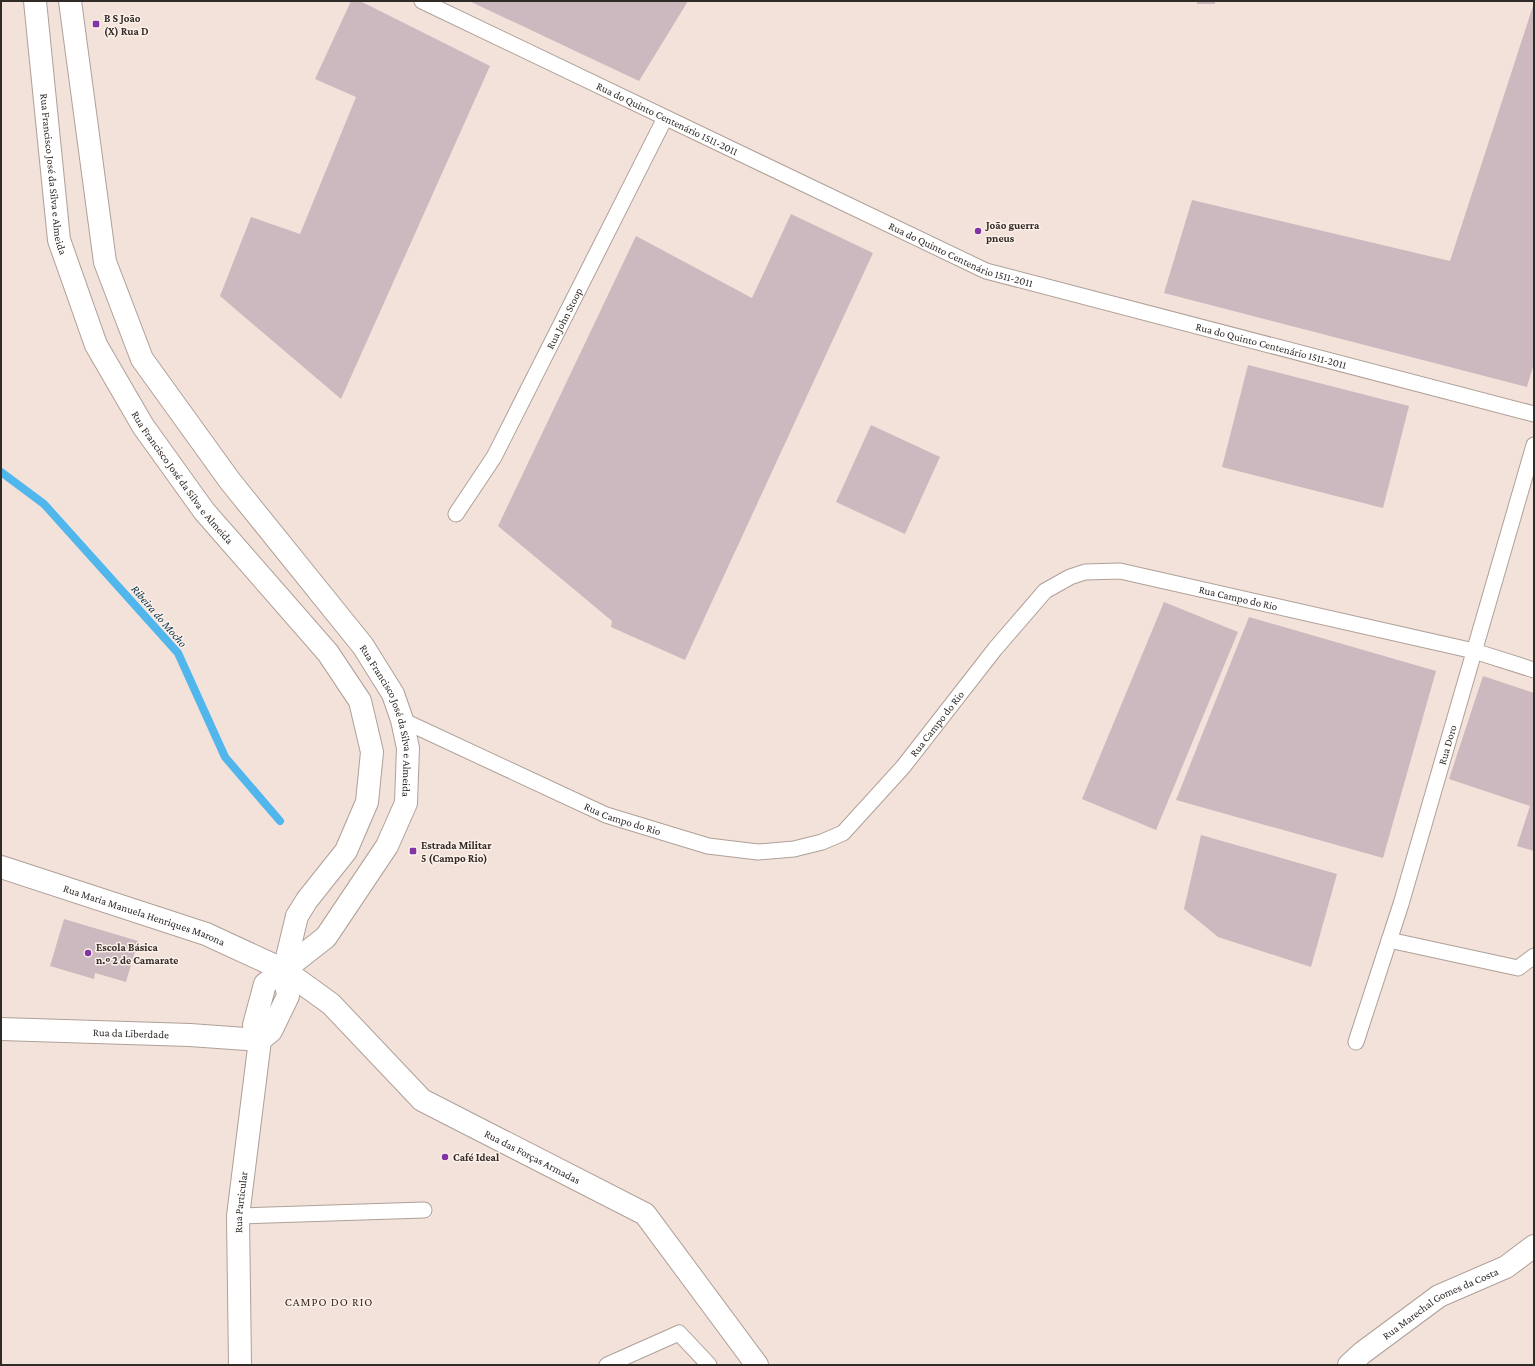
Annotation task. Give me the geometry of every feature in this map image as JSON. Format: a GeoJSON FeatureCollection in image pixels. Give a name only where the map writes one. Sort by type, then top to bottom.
{"type":"FeatureCollection","features":[{"type":"Feature","properties":{"kind":"street","name":"Rua Francisco José da Silva e Almeida"},"geometry":{"type":"LineString","coordinates":[[35,1],[59,240],[96,345],[143,426],[196,498],[328,653],[360,700],[372,752],[367,802],[346,851],[297,916],[284,970]]}},
{"type":"Feature","properties":{"kind":"street","name":"Rua Francisco José da Silva e Almeida"},"geometry":{"type":"LineString","coordinates":[[70,1],[105,262],[142,359],[230,481],[364,646],[393,694],[402,720],[408,748],[406,803],[388,846],[326,937],[284,970]]}},
{"type":"Feature","properties":{"kind":"street","name":"Rua Maria Manuela Henriques Marona"},"geometry":{"type":"LineString","coordinates":[[1,867],[206,934],[284,970]]}},
{"type":"Feature","properties":{"kind":"street"},"geometry":{"type":"LineString","coordinates":[[260,1040],[270,1031],[288,996],[284,970]]}},
{"type":"Feature","properties":{"kind":"street","name":"Rua das Forças Armadas"},"geometry":{"type":"LineString","coordinates":[[284,970],[331,1004],[422,1100],[645,1214],[756,1365]]}},
{"type":"Feature","properties":{"kind":"street","name":"Rua da Liberdade"},"geometry":{"type":"LineString","coordinates":[[1,1029],[260,1040]]}},
{"type":"Feature","properties":{"kind":"street","name":"Rua Particular"},"geometry":{"type":"LineString","coordinates":[[240,1365],[238,1216],[260,1040]]}},
{"type":"Feature","properties":{"kind":"street","name":"Rua Marechal Gomes da Costa"},"geometry":{"type":"LineString","coordinates":[[1349,1365],[1362,1353],[1439,1296],[1506,1267],[1534,1246]]}},
{"type":"Feature","properties":{"kind":"lane","name":"Rua do Quinto Centenário 1511-2011"},"geometry":{"type":"LineString","coordinates":[[422,1],[986,271],[1534,414]]}},
{"type":"Feature","properties":{"kind":"lane","name":"Rua John Stoop"},"geometry":{"type":"LineString","coordinates":[[456,514],[494,457],[665,118]]}},
{"type":"Feature","properties":{"kind":"lane","name":"Rua Doro"},"geometry":{"type":"LineString","coordinates":[[1356,1042],[1389,940],[1534,445]]}},
{"type":"Feature","properties":{"kind":"lane","name":"Rua Campo do Rio"},"geometry":{"type":"LineString","coordinates":[[402,720],[606,815],[708,846],[758,852],[794,849],[822,842],[843,833],[903,767],[995,649],[1045,591],[1070,577],[1085,572],[1120,571],[1474,651],[1534,670]]}},
{"type":"Feature","properties":{"kind":"lane"},"geometry":{"type":"LineString","coordinates":[[1389,940],[1518,968],[1534,956]]}},
{"type":"Feature","properties":{"kind":"lane"},"geometry":{"type":"LineString","coordinates":[[238,1216],[424,1210]]}},
{"type":"Feature","properties":{"kind":"lane"},"geometry":{"type":"LineString","coordinates":[[607,1365],[678,1333],[709,1365]]}},
{"type":"Feature","properties":{"kind":"building"},"geometry":{"type":"Polygon","coordinates":[[[351,1],[360,1],[490,66],[341,399],[220,296],[251,217],[300,234],[356,97],[315,79],[351,1]]]}},
{"type":"Feature","properties":{"kind":"building"},"geometry":{"type":"Polygon","coordinates":[[[469,1],[688,1],[639,81],[469,1]]]}},
{"type":"Feature","properties":{"kind":"building"},"geometry":{"type":"Polygon","coordinates":[[[1197,1],[1215,1],[1215,4],[1197,4],[1197,1]]]}},
{"type":"Feature","properties":{"kind":"building"},"geometry":{"type":"Polygon","coordinates":[[[1534,3],[1534,363],[1527,387],[1164,293],[1192,200],[1450,261],[1534,3]]]}},
{"type":"Feature","properties":{"kind":"building"},"geometry":{"type":"Polygon","coordinates":[[[791,214],[873,253],[685,660],[611,627],[612,621],[498,526],[636,236],[752,298],[791,214]]]}},
{"type":"Feature","properties":{"kind":"building"},"geometry":{"type":"Polygon","coordinates":[[[1248,365],[1409,406],[1383,508],[1222,467],[1248,365]]]}},
{"type":"Feature","properties":{"kind":"building"},"geometry":{"type":"Polygon","coordinates":[[[871,425],[940,457],[905,534],[836,502],[871,425]]]}},
{"type":"Feature","properties":{"kind":"building"},"geometry":{"type":"Polygon","coordinates":[[[1164,602],[1238,632],[1156,830],[1082,799],[1164,602]]]}},
{"type":"Feature","properties":{"kind":"building"},"geometry":{"type":"Polygon","coordinates":[[[1249,617],[1436,671],[1383,858],[1176,800],[1249,617]]]}},
{"type":"Feature","properties":{"kind":"building"},"geometry":{"type":"Polygon","coordinates":[[[1483,676],[1534,693],[1534,851],[1517,846],[1530,806],[1449,779],[1483,676]]]}},
{"type":"Feature","properties":{"kind":"building"},"geometry":{"type":"Polygon","coordinates":[[[1201,835],[1337,874],[1311,967],[1218,937],[1184,909],[1201,835]]]}},
{"type":"Feature","properties":{"kind":"building"},"geometry":{"type":"Polygon","coordinates":[[[64,919],[138,941],[126,982],[95,973],[94,979],[50,966],[64,919]]]}},
{"type":"Feature","properties":{"kind":"waterway","name":"Ribeira do Mocho"},"geometry":{"type":"LineString","coordinates":[[1,472],[44,504],[178,653],[225,757],[280,821]]}},
{"type":"Feature","properties":{"kind":"place","name":"B S João (X) Rua D"},"geometry":{"type":"Point","coordinates":[96,24]}},
{"type":"Feature","properties":{"kind":"place","name":"João guerra pneus"},"geometry":{"type":"Point","coordinates":[978,231]}},
{"type":"Feature","properties":{"kind":"place","name":"Estrada Militar 5 (Campo Rio)"},"geometry":{"type":"Point","coordinates":[413,851]}},
{"type":"Feature","properties":{"kind":"place","name":"Escola Básica n.º 2 de Camarate"},"geometry":{"type":"Point","coordinates":[88,953]}},
{"type":"Feature","properties":{"kind":"place","name":"Café Ideal"},"geometry":{"type":"Point","coordinates":[445,1157]}},
{"type":"Feature","properties":{"kind":"district","name":"CAMPO DO RIO"},"geometry":{"type":"Point","coordinates":[329,1302]}}]}
